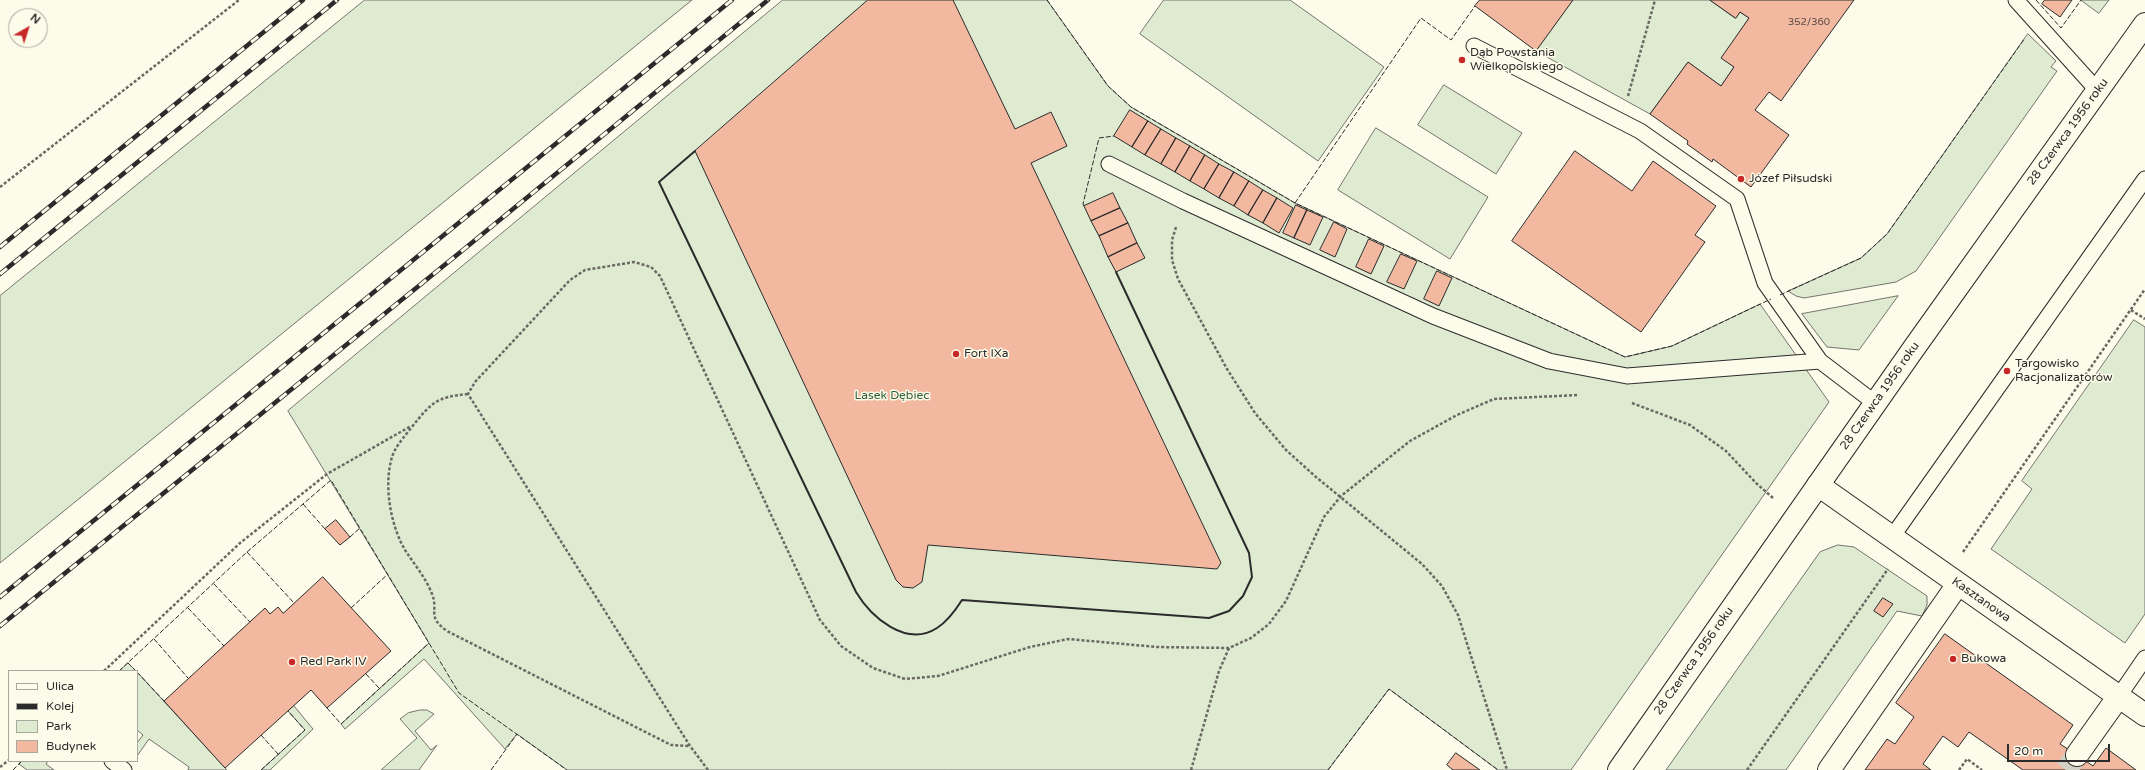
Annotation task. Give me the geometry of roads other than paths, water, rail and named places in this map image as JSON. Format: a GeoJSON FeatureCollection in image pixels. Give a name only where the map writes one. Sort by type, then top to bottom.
{"type":"FeatureCollection","features":[{"type":"Feature","properties":{"kind":"street","name":"28 Czerwca 1956 roku"},"geometry":{"type":"LineString","coordinates":[[1618,770],[1875,403],[2145,24]]}},
{"type":"Feature","properties":{"kind":"street","name":"Kasztanowa"},"geometry":{"type":"LineString","coordinates":[[1818,485],[2145,715]]}},
{"type":"Feature","properties":{"kind":"street"},"geometry":{"type":"LineString","coordinates":[[1829,770],[1958,584]]}},
{"type":"Feature","properties":{"kind":"street"},"geometry":{"type":"LineString","coordinates":[[2076,755],[2119,696]]}},
{"type":"Feature","properties":{"kind":"lane"},"geometry":{"type":"LineString","coordinates":[[2016,0],[2098,90]]}},
{"type":"Feature","properties":{"kind":"lane"},"geometry":{"type":"LineString","coordinates":[[1474,46],[1640,131],[1736,199],[1765,283],[1820,361],[1875,403]]}},
{"type":"Feature","properties":{"kind":"lane"},"geometry":{"type":"LineString","coordinates":[[1109,164],[1183,201],[1433,316],[1549,361],[1627,376],[1820,361]]}},
{"type":"Feature","properties":{"kind":"lane"},"geometry":{"type":"LineString","coordinates":[[1898,541],[2145,179]]}},
{"type":"Feature","properties":{"kind":"lane"},"geometry":{"type":"LineString","coordinates":[[2119,696],[2145,658]]}},
{"type":"Feature","properties":{"kind":"lane"},"geometry":{"type":"LineString","coordinates":[[113,762],[124,770]]}},
{"type":"Feature","properties":{"kind":"tunnel"},"geometry":{"type":"LineString","coordinates":[[2066,770],[2077,755]]}},
{"type":"Feature","properties":{"kind":"railway"},"geometry":{"type":"LineString","coordinates":[[0,247],[303,0]]}},
{"type":"Feature","properties":{"kind":"railway"},"geometry":{"type":"LineString","coordinates":[[0,274],[337,0]]}},
{"type":"Feature","properties":{"kind":"railway"},"geometry":{"type":"LineString","coordinates":[[0,597],[732,0]]}},
{"type":"Feature","properties":{"kind":"railway"},"geometry":{"type":"LineString","coordinates":[[0,626],[768,0]]}},
{"type":"Feature","properties":{"kind":"place","name":"Dąb Powstania Wielkopolskiego"},"geometry":{"type":"Point","coordinates":[1462,60]}},
{"type":"Feature","properties":{"kind":"place","name":"Józef Piłsudski"},"geometry":{"type":"Point","coordinates":[1741,179]}},
{"type":"Feature","properties":{"kind":"place","name":"Fort IXa"},"geometry":{"type":"Point","coordinates":[956,354]}},
{"type":"Feature","properties":{"kind":"place","name":"Targowisko Racjonalizatorów"},"geometry":{"type":"Point","coordinates":[2007,371]}},
{"type":"Feature","properties":{"kind":"place","name":"Bukowa"},"geometry":{"type":"Point","coordinates":[1953,659]}},
{"type":"Feature","properties":{"kind":"place","name":"Red Park IV"},"geometry":{"type":"Point","coordinates":[292,662]}},
{"type":"Feature","properties":{"kind":"park label","name":"Lasek Dębiec"},"geometry":{"type":"Point","coordinates":[892,396]}}]}
